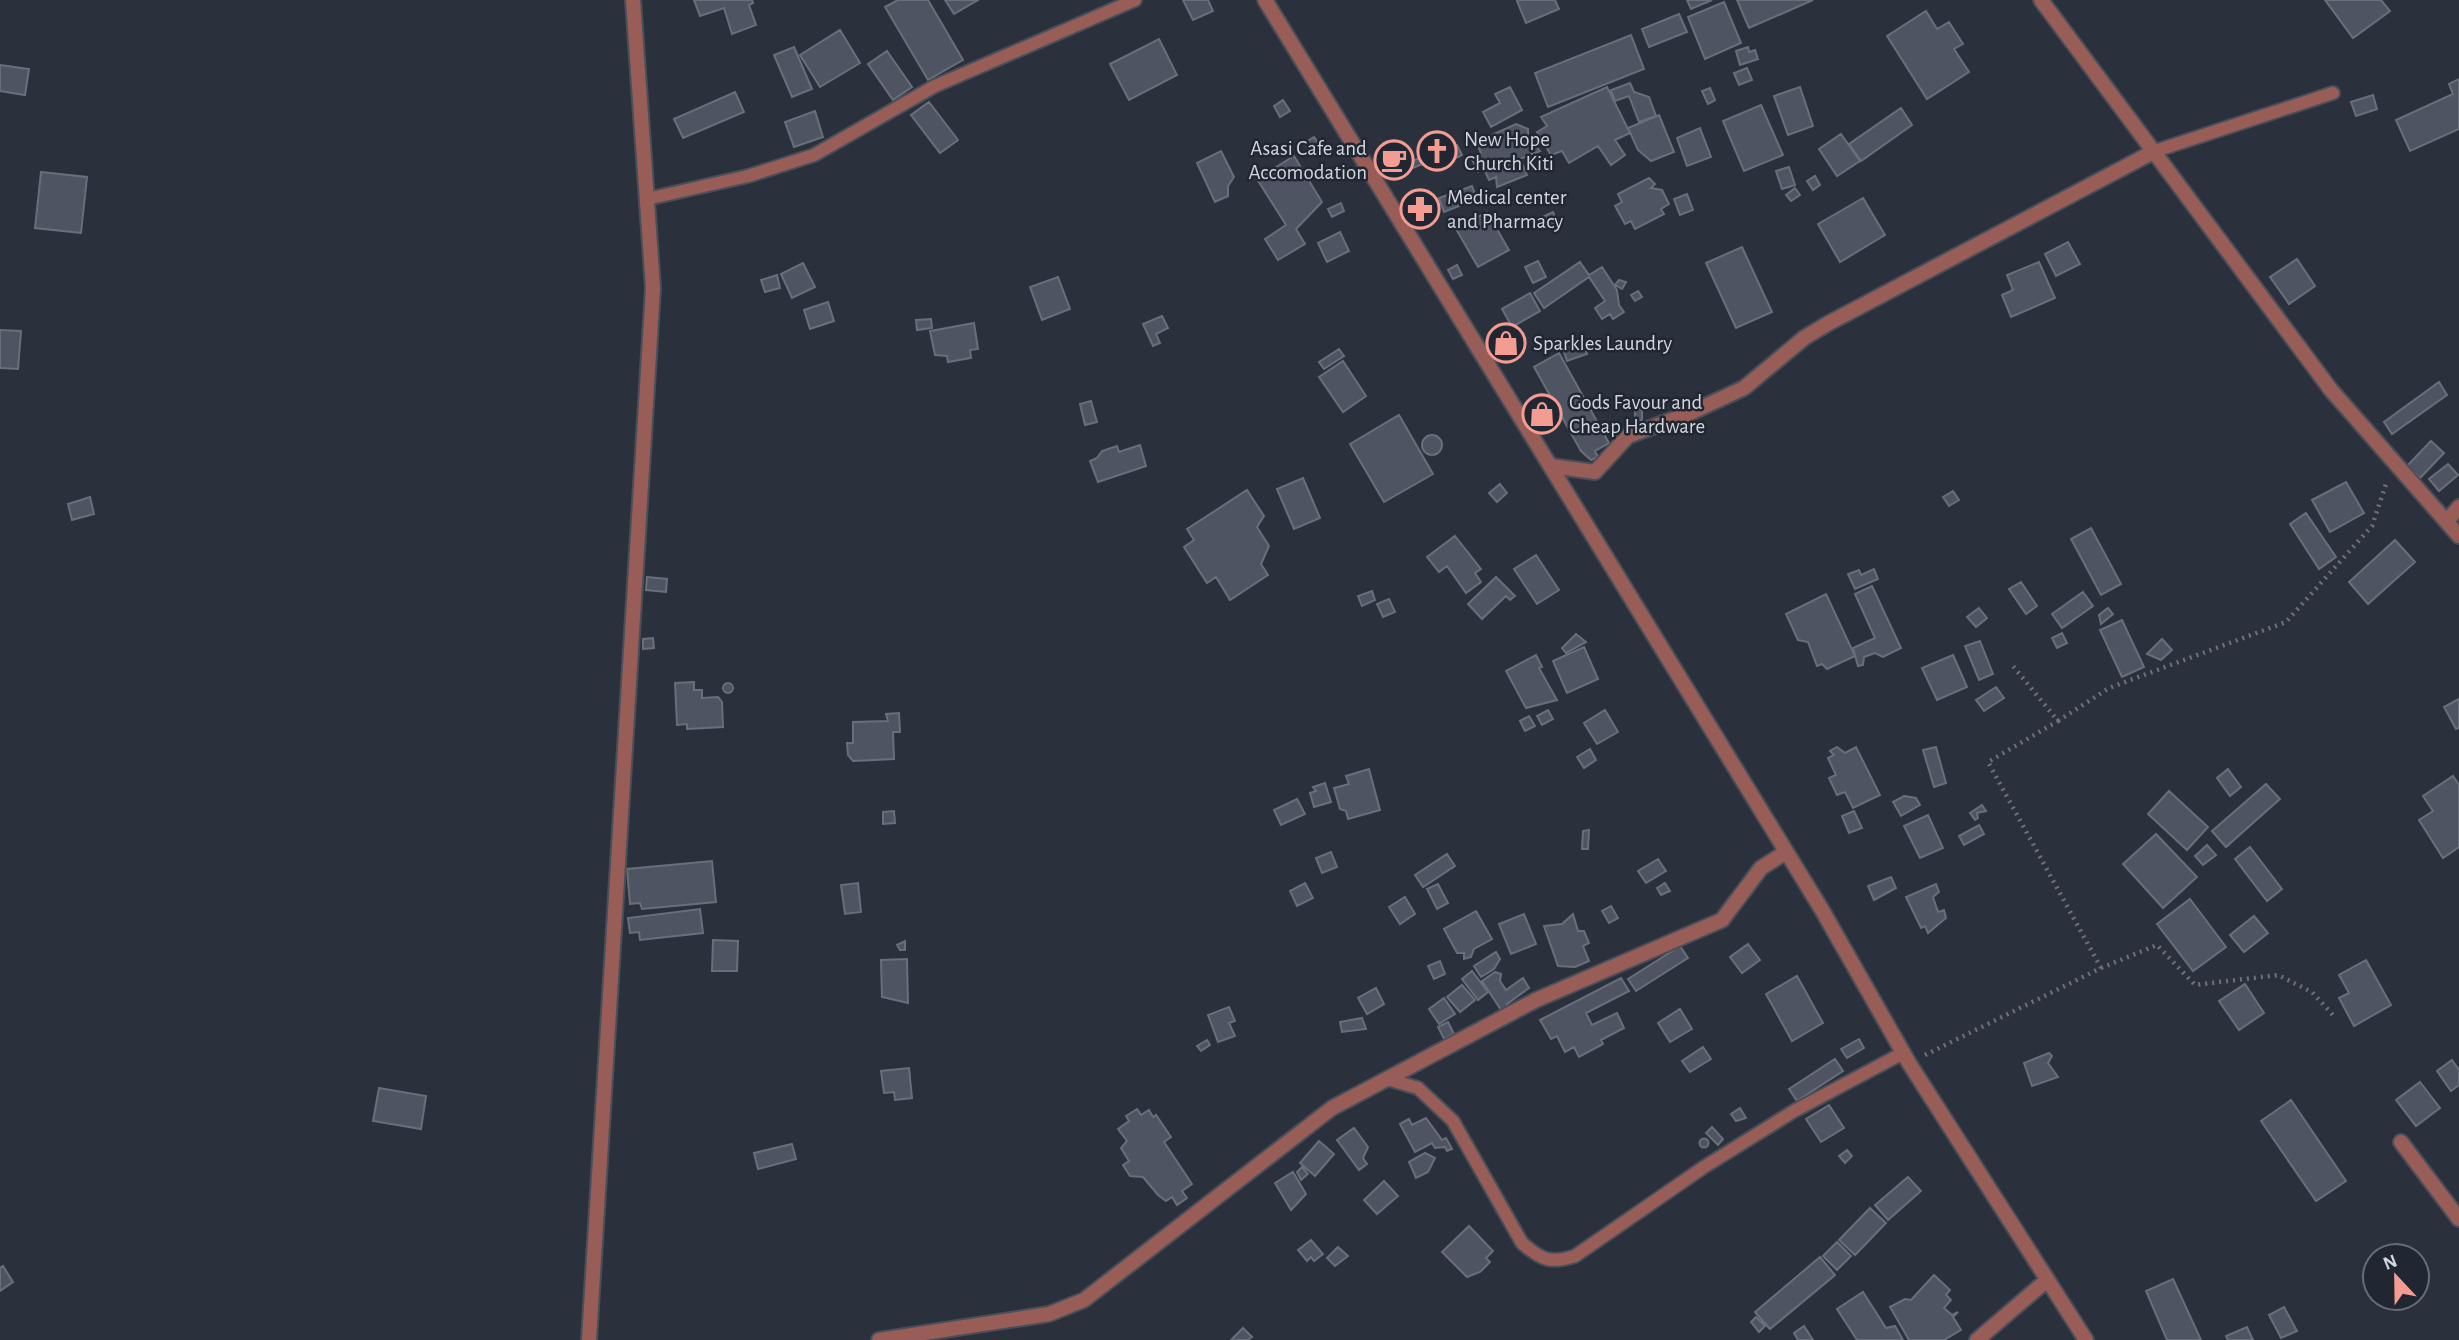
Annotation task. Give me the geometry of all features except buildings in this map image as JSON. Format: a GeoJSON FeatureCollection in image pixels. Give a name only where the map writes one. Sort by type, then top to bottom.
{"type":"FeatureCollection","features":[{"type":"Feature","properties":{"kind":"street"},"geometry":{"type":"LineString","coordinates":[[589,1340],[653,288],[634,0]]}},
{"type":"Feature","properties":{"kind":"street"},"geometry":{"type":"LineString","coordinates":[[1265,0],[1786,852],[1906,1058],[2086,1340]]}},
{"type":"Feature","properties":{"kind":"street"},"geometry":{"type":"LineString","coordinates":[[2041,0],[2331,390],[2448,520],[2459,536]]}},
{"type":"Feature","properties":{"kind":"street"},"geometry":{"type":"LineString","coordinates":[[1551,466],[1595,472],[1628,436],[1688,414],[1744,388],[1804,338],[1827,324],[2155,151]]}},
{"type":"Feature","properties":{"kind":"street"},"geometry":{"type":"LineString","coordinates":[[2448,520],[2459,507]]}},
{"type":"Feature","properties":{"kind":"street"},"geometry":{"type":"LineString","coordinates":[[878,1340],[1049,1314],[1084,1300],[1332,1108],[1536,1000],[1722,920],[1761,867],[1786,852]]}},
{"type":"Feature","properties":{"kind":"street"},"geometry":{"type":"LineString","coordinates":[[2402,1142],[2459,1220]]}},
{"type":"Feature","properties":{"kind":"street"},"geometry":{"type":"LineString","coordinates":[[1976,1340],[2047,1280]]}},
{"type":"Feature","properties":{"kind":"lane"},"geometry":{"type":"LineString","coordinates":[[647,199],[748,176],[814,155],[935,86],[1135,0]]}},
{"type":"Feature","properties":{"kind":"lane"},"geometry":{"type":"LineString","coordinates":[[2155,151],[2333,93]]}},
{"type":"Feature","properties":{"kind":"lane"},"geometry":{"type":"LineString","coordinates":[[1387,1079],[1418,1088],[1453,1121],[1522,1243],[1539,1258],[1557,1262],[1575,1256],[1704,1167],[1794,1111],[1906,1058]]}},
{"type":"Feature","properties":{"kind":"path"},"geometry":{"type":"LineString","coordinates":[[2101,968],[1988,762],[2058,722],[2109,688],[2286,622],[2372,526],[2394,460]]}},
{"type":"Feature","properties":{"kind":"path"},"geometry":{"type":"LineString","coordinates":[[2013,666],[2058,722]]}},
{"type":"Feature","properties":{"kind":"path"},"geometry":{"type":"LineString","coordinates":[[1906,1058],[2157,945],[2195,985],[2278,975],[2312,992],[2333,1015]]}},
{"type":"Feature","properties":{"kind":"place","name":"New Hope Church Kiti"},"geometry":{"type":"Point","coordinates":[1437,151]}},
{"type":"Feature","properties":{"kind":"place","name":"Asasi Cafe and Accomodation"},"geometry":{"type":"Point","coordinates":[1394,160]}},
{"type":"Feature","properties":{"kind":"place","name":"Medical center and Pharmacy"},"geometry":{"type":"Point","coordinates":[1420,209]}},
{"type":"Feature","properties":{"kind":"place","name":"Sparkles Laundry"},"geometry":{"type":"Point","coordinates":[1506,343]}},
{"type":"Feature","properties":{"kind":"place","name":"Gods Favour and Cheap Hardware"},"geometry":{"type":"Point","coordinates":[1542,414]}}]}
